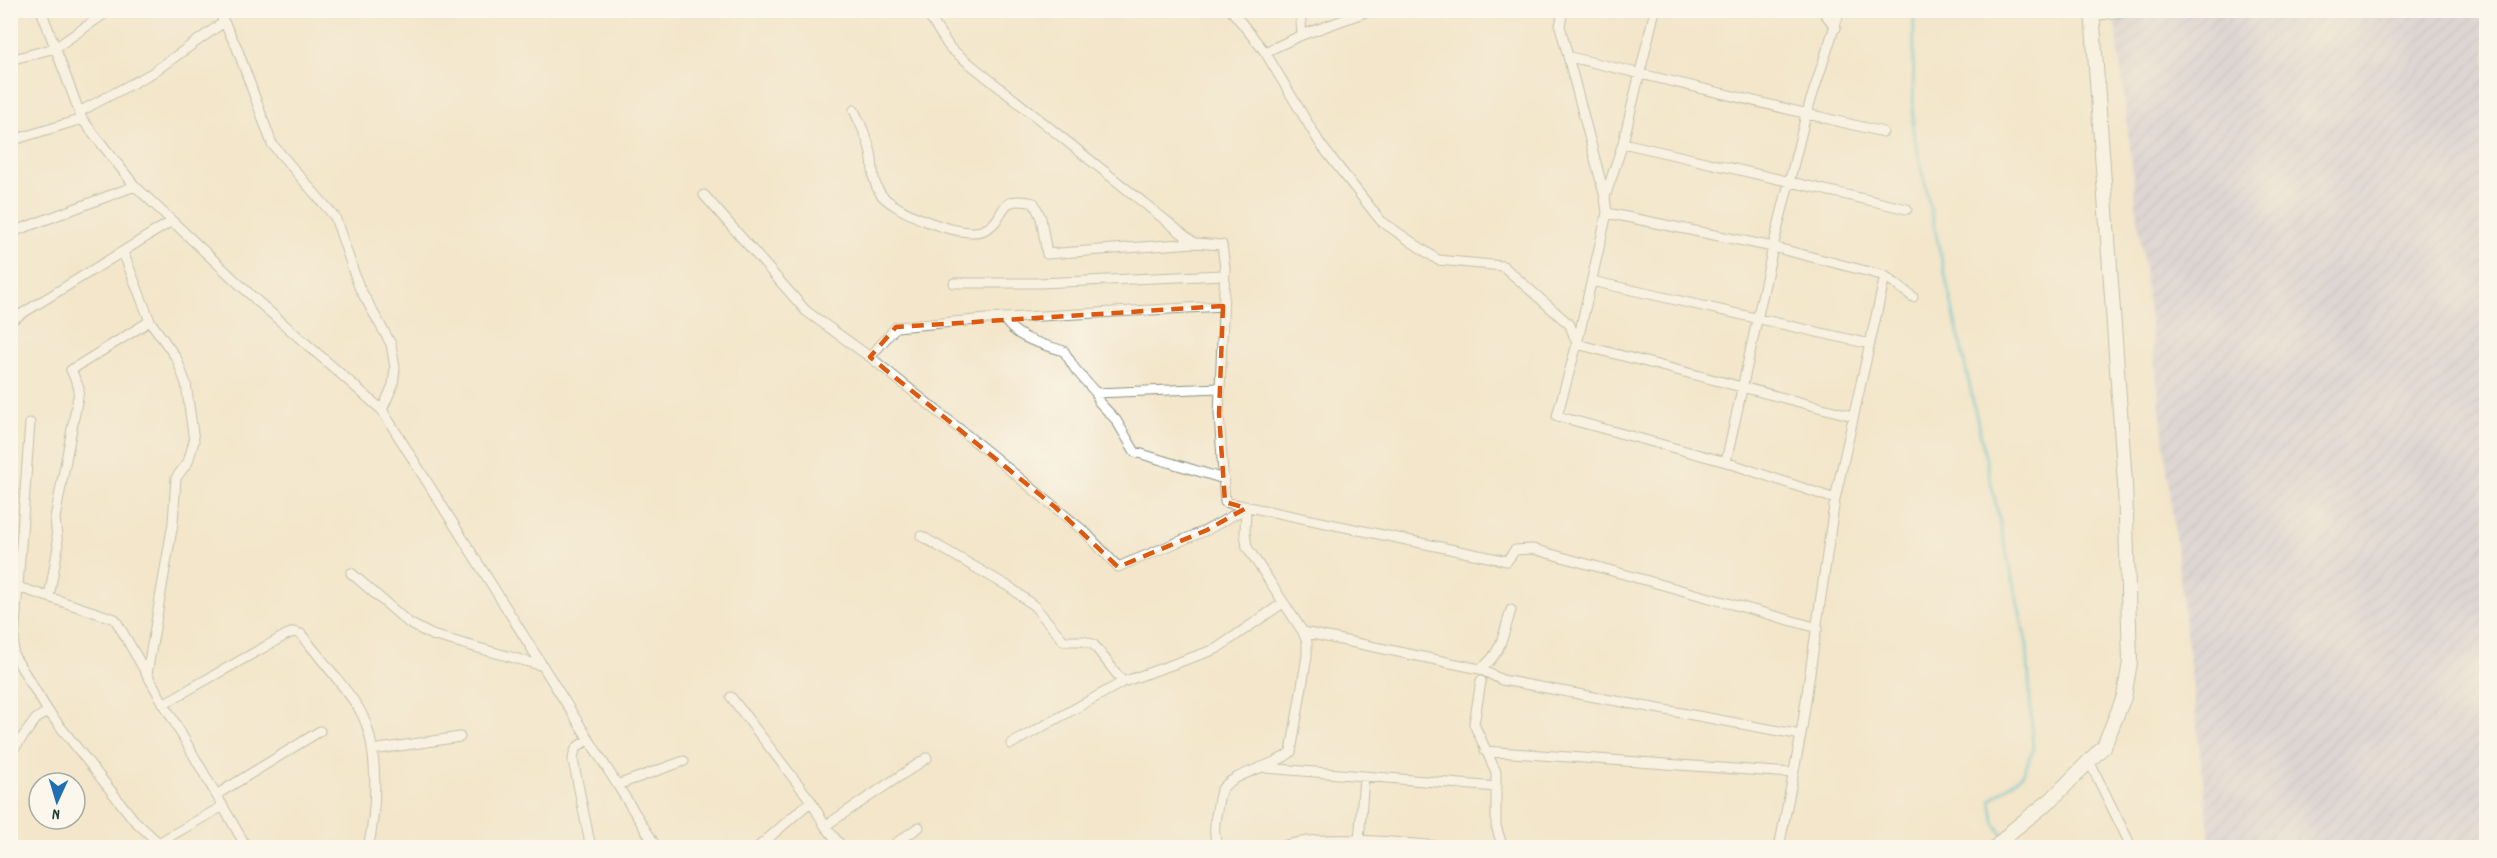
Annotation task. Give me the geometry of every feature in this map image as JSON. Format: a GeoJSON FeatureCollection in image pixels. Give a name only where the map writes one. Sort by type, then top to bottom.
{"type":"FeatureCollection","features":[{"type":"Feature","properties":{"kind":"street"},"geometry":{"type":"LineString","coordinates":[[41,10],[80,116],[135,186],[255,299],[382,411],[657,848]]}},
{"type":"Feature","properties":{"kind":"street"},"geometry":{"type":"LineString","coordinates":[[10,60],[55,48],[110,10]]}},
{"type":"Feature","properties":{"kind":"street"},"geometry":{"type":"LineString","coordinates":[[218,10],[237,48],[272,144],[335,217],[359,287],[391,344],[395,368],[393,385],[382,411]]}},
{"type":"Feature","properties":{"kind":"street"},"geometry":{"type":"LineString","coordinates":[[925,10],[950,48],[1194,243]]}},
{"type":"Feature","properties":{"kind":"street"},"geometry":{"type":"LineString","coordinates":[[1231,10],[1265,52],[1321,145],[1381,222],[1438,260],[1503,266],[1570,325],[1577,344]]}},
{"type":"Feature","properties":{"kind":"street"},"geometry":{"type":"LineString","coordinates":[[1300,10],[1302,35]]}},
{"type":"Feature","properties":{"kind":"street"},"geometry":{"type":"LineString","coordinates":[[1265,52],[1302,35],[1371,10]]}},
{"type":"Feature","properties":{"kind":"street"},"geometry":{"type":"LineString","coordinates":[[1563,10],[1560,26],[1570,57],[1607,213],[1577,344],[1557,416],[1726,462],[1835,499]]}},
{"type":"Feature","properties":{"kind":"street"},"geometry":{"type":"LineString","coordinates":[[1605,197],[1623,143],[1655,10]]}},
{"type":"Feature","properties":{"kind":"street"},"geometry":{"type":"LineString","coordinates":[[1822,10],[1836,28]]}},
{"type":"Feature","properties":{"kind":"street"},"geometry":{"type":"LineString","coordinates":[[1726,462],[1773,247],[1806,115],[1840,10]]}},
{"type":"Feature","properties":{"kind":"street"},"geometry":{"type":"LineString","coordinates":[[1995,848],[2013,830],[2052,799],[2090,763],[2104,746],[2124,697],[2130,662],[2125,483],[2094,13],[2136,10]]}},
{"type":"Feature","properties":{"kind":"street"},"geometry":{"type":"LineString","coordinates":[[10,141],[80,116],[152,73],[224,22]]}},
{"type":"Feature","properties":{"kind":"street"},"geometry":{"type":"LineString","coordinates":[[1570,57],[1883,132]]}},
{"type":"Feature","properties":{"kind":"street"},"geometry":{"type":"LineString","coordinates":[[854,110],[867,137],[873,178],[881,195],[913,216],[962,233],[984,230],[999,217],[1004,206],[1017,199],[1034,203],[1041,218],[1047,254],[1194,243],[1222,245],[1224,275],[1220,388],[1225,502],[1507,561],[1515,550],[1533,549],[1818,628]]}},
{"type":"Feature","properties":{"kind":"street"},"geometry":{"type":"LineString","coordinates":[[1623,143],[1907,208]]}},
{"type":"Feature","properties":{"kind":"street"},"geometry":{"type":"LineString","coordinates":[[10,233],[135,186]]}},
{"type":"Feature","properties":{"kind":"street"},"geometry":{"type":"LineString","coordinates":[[704,195],[806,311],[870,357],[1063,514],[1118,567],[1207,530],[1246,508]]}},
{"type":"Feature","properties":{"kind":"street"},"geometry":{"type":"LineString","coordinates":[[1607,213],[1773,247],[1885,276],[1913,297]]}},
{"type":"Feature","properties":{"kind":"street"},"geometry":{"type":"LineString","coordinates":[[10,321],[172,221]]}},
{"type":"Feature","properties":{"kind":"street"},"geometry":{"type":"LineString","coordinates":[[123,252],[150,321],[177,359],[186,384],[194,441],[188,462],[176,478],[173,523],[147,674]]}},
{"type":"Feature","properties":{"kind":"street"},"geometry":{"type":"LineString","coordinates":[[954,283],[1038,283],[1224,275]]}},
{"type":"Feature","properties":{"kind":"street"},"geometry":{"type":"LineString","coordinates":[[1779,848],[1801,735],[1835,499],[1885,276]]}},
{"type":"Feature","properties":{"kind":"street"},"geometry":{"type":"LineString","coordinates":[[1592,281],[1870,344]]}},
{"type":"Feature","properties":{"kind":"street"},"geometry":{"type":"LineString","coordinates":[[870,357],[896,327],[1005,318],[1223,306]]}},
{"type":"Feature","properties":{"kind":"street"},"geometry":{"type":"LineString","coordinates":[[1005,318],[1009,327],[1030,341],[1064,351],[1075,369],[1096,393],[1099,402],[1116,420],[1135,452],[1224,479]]}},
{"type":"Feature","properties":{"kind":"street"},"geometry":{"type":"LineString","coordinates":[[49,597],[58,547],[55,518],[79,388],[72,370],[150,321]]}},
{"type":"Feature","properties":{"kind":"street"},"geometry":{"type":"LineString","coordinates":[[1577,344],[1741,389],[1853,416]]}},
{"type":"Feature","properties":{"kind":"street"},"geometry":{"type":"LineString","coordinates":[[1096,393],[1220,388]]}},
{"type":"Feature","properties":{"kind":"street"},"geometry":{"type":"LineString","coordinates":[[30,423],[13,586],[12,654],[48,711],[134,820],[162,845],[223,806]]}},
{"type":"Feature","properties":{"kind":"street"},"geometry":{"type":"LineString","coordinates":[[1218,848],[1214,826],[1221,791],[1225,786],[1250,772],[1282,760],[1291,752],[1307,656],[1307,642],[1303,632],[1247,547],[1246,508]]}},
{"type":"Feature","properties":{"kind":"street"},"geometry":{"type":"LineString","coordinates":[[921,536],[1011,588],[1034,606],[1064,641],[1084,641],[1094,645],[1123,682]]}},
{"type":"Feature","properties":{"kind":"street"},"geometry":{"type":"LineString","coordinates":[[351,573],[409,623],[432,635],[543,666]]}},
{"type":"Feature","properties":{"kind":"street"},"geometry":{"type":"LineString","coordinates":[[13,586],[115,619],[247,848]]}},
{"type":"Feature","properties":{"kind":"street"},"geometry":{"type":"LineString","coordinates":[[1011,744],[1123,682],[1216,649],[1282,603]]}},
{"type":"Feature","properties":{"kind":"street"},"geometry":{"type":"LineString","coordinates":[[1480,669],[1491,662],[1497,652],[1511,610]]}},
{"type":"Feature","properties":{"kind":"street"},"geometry":{"type":"LineString","coordinates":[[163,704],[294,632],[301,634],[359,709],[372,750],[375,819],[368,848]]}},
{"type":"Feature","properties":{"kind":"street"},"geometry":{"type":"LineString","coordinates":[[1303,632],[1480,669],[1502,680],[1801,735]]}},
{"type":"Feature","properties":{"kind":"street"},"geometry":{"type":"LineString","coordinates":[[1481,681],[1473,717],[1485,751],[1496,772],[1496,826],[1503,848]]}},
{"type":"Feature","properties":{"kind":"street"},"geometry":{"type":"LineString","coordinates":[[731,697],[773,754],[812,801],[825,826],[843,848]]}},
{"type":"Feature","properties":{"kind":"street"},"geometry":{"type":"LineString","coordinates":[[10,754],[36,719],[48,711]]}},
{"type":"Feature","properties":{"kind":"street"},"geometry":{"type":"LineString","coordinates":[[216,795],[321,731]]}},
{"type":"Feature","properties":{"kind":"street"},"geometry":{"type":"LineString","coordinates":[[372,750],[460,737]]}},
{"type":"Feature","properties":{"kind":"street"},"geometry":{"type":"LineString","coordinates":[[588,740],[578,744],[573,760],[591,848]]}},
{"type":"Feature","properties":{"kind":"street"},"geometry":{"type":"LineString","coordinates":[[1485,751],[1792,772]]}},
{"type":"Feature","properties":{"kind":"street"},"geometry":{"type":"LineString","coordinates":[[825,826],[927,758]]}},
{"type":"Feature","properties":{"kind":"street"},"geometry":{"type":"LineString","coordinates":[[617,785],[684,761]]}},
{"type":"Feature","properties":{"kind":"street"},"geometry":{"type":"LineString","coordinates":[[2090,763],[2132,848]]}},
{"type":"Feature","properties":{"kind":"street"},"geometry":{"type":"LineString","coordinates":[[1265,767],[1497,787]]}},
{"type":"Feature","properties":{"kind":"street"},"geometry":{"type":"LineString","coordinates":[[1359,841],[1364,777]]}},
{"type":"Feature","properties":{"kind":"street"},"geometry":{"type":"LineString","coordinates":[[757,848],[812,801]]}},
{"type":"Feature","properties":{"kind":"street"},"geometry":{"type":"LineString","coordinates":[[889,848],[919,827]]}},
{"type":"Feature","properties":{"kind":"street"},"geometry":{"type":"LineString","coordinates":[[1279,848],[1287,843],[1359,841],[1460,848]]}},
{"type":"Feature","properties":{"kind":"highlighted area"},"geometry":{"type":"Polygon","coordinates":[[[1223,306],[1219,414],[1225,502],[1246,508],[1207,530],[1118,567],[1055,507],[870,357],[896,327],[1223,306]]]}},
{"type":"Feature","properties":{"kind":"shaded area"},"geometry":{"type":"Polygon","coordinates":[[[2182,11],[2486,11],[2486,847],[2211,847],[2115,19],[2182,11]]]}},
{"type":"Feature","properties":{"kind":"waterway"},"geometry":{"type":"LineString","coordinates":[[1914,10],[1913,130],[2027,645],[2033,750],[2023,774],[1991,800],[1994,822],[2002,834]]}},
{"type":"Feature","properties":{"kind":"waterway"},"geometry":{"type":"LineString","coordinates":[[2008,841],[2012,848]]}}]}
